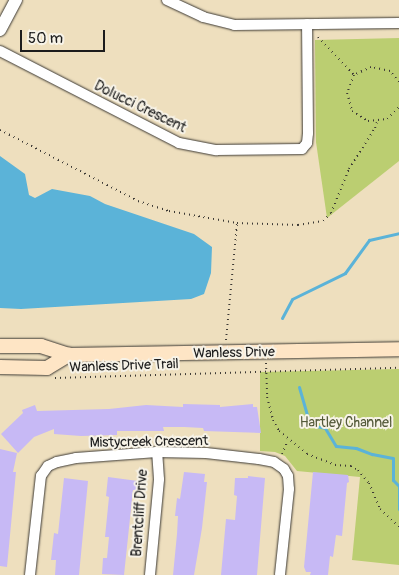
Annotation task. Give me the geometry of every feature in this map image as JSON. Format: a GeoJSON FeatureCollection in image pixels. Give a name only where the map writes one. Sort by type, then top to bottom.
{"type":"FeatureCollection","features":[{"type":"Feature","properties":{"kind":"main road","name":"Wanless Drive"},"geometry":{"type":"LineString","coordinates":[[0,346],[41,346],[69,356],[399,349]]}},
{"type":"Feature","properties":{"kind":"main road","name":"Wanless Drive"},"geometry":{"type":"LineString","coordinates":[[0,367],[47,368],[69,356]]}},
{"type":"Feature","properties":{"kind":"street"},"geometry":{"type":"LineString","coordinates":[[0,30],[16,0]]}},
{"type":"Feature","properties":{"kind":"street"},"geometry":{"type":"LineString","coordinates":[[167,0],[220,23],[399,23]]}},
{"type":"Feature","properties":{"kind":"street","name":"Dolucci Crescent"},"geometry":{"type":"LineString","coordinates":[[0,51],[179,143],[216,150],[302,149],[307,143],[308,133],[307,24]]}},
{"type":"Feature","properties":{"kind":"street","name":"Mistycreek Crescent"},"geometry":{"type":"LineString","coordinates":[[30,575],[42,476],[48,466],[76,458],[157,452],[206,453],[259,459],[277,464]]}},
{"type":"Feature","properties":{"kind":"street","name":"Brentcliff Drive"},"geometry":{"type":"LineString","coordinates":[[150,575],[159,479],[157,452]]}},
{"type":"Feature","properties":{"kind":"street"},"geometry":{"type":"LineString","coordinates":[[277,464],[284,469],[288,476],[289,489],[280,575]]}},
{"type":"Feature","properties":{"kind":"path"},"geometry":{"type":"LineString","coordinates":[[317,37],[354,75]]}},
{"type":"Feature","properties":{"kind":"path"},"geometry":{"type":"LineString","coordinates":[[399,82],[390,71],[378,67],[365,68],[354,75],[348,86],[349,105],[362,119],[377,122],[387,119],[399,107]]}},
{"type":"Feature","properties":{"kind":"path"},"geometry":{"type":"LineString","coordinates":[[0,130],[138,201],[169,211],[237,223],[298,224],[323,221],[335,206],[349,169],[377,122]]}},
{"type":"Feature","properties":{"kind":"path"},"geometry":{"type":"LineString","coordinates":[[224,353],[237,223]]}},
{"type":"Feature","properties":{"kind":"path"},"geometry":{"type":"LineString","coordinates":[[266,353],[267,397],[273,420],[279,431],[307,454],[358,470],[369,483],[380,508],[399,527]]}},
{"type":"Feature","properties":{"kind":"path","name":"Wanless Drive Trail"},"geometry":{"type":"LineString","coordinates":[[53,378],[266,370],[399,368]]}},
{"type":"Feature","properties":{"kind":"path"},"geometry":{"type":"LineString","coordinates":[[277,464],[288,440]]}},
{"type":"Feature","properties":{"kind":"green space"},"geometry":{"type":"Polygon","coordinates":[[[399,38],[399,161],[327,218],[316,142],[315,40],[399,38]]]}},
{"type":"Feature","properties":{"kind":"green space","name":"Hartley Channel"},"geometry":{"type":"Polygon","coordinates":[[[399,369],[399,565],[352,560],[360,477],[297,471],[285,456],[275,452],[260,451],[260,372],[399,369]]]}},
{"type":"Feature","properties":{"kind":"water"},"geometry":{"type":"Polygon","coordinates":[[[0,156],[25,174],[29,195],[35,198],[52,189],[90,196],[105,204],[194,234],[212,247],[211,273],[204,294],[191,299],[21,309],[0,308],[0,156]]]}},
{"type":"Feature","properties":{"kind":"building"},"geometry":{"type":"Polygon","coordinates":[[[183,404],[220,405],[220,407],[253,404],[253,407],[257,407],[261,433],[163,427],[164,431],[117,431],[117,435],[81,436],[54,434],[54,429],[34,437],[18,453],[1,434],[23,413],[22,410],[35,405],[37,411],[109,409],[146,405],[183,407],[183,404]]]}},
{"type":"Feature","properties":{"kind":"building"},"geometry":{"type":"Polygon","coordinates":[[[0,449],[17,453],[13,472],[16,472],[7,567],[0,566],[0,449]]]}},
{"type":"Feature","properties":{"kind":"building"},"geometry":{"type":"Polygon","coordinates":[[[184,472],[205,474],[204,482],[207,482],[194,575],[173,575],[178,516],[175,516],[177,498],[180,499],[184,472]]]}},
{"type":"Feature","properties":{"kind":"building"},"geometry":{"type":"Polygon","coordinates":[[[313,472],[348,475],[349,482],[347,483],[342,536],[336,535],[333,557],[330,556],[328,575],[310,575],[311,572],[306,572],[304,567],[313,472]]]}},
{"type":"Feature","properties":{"kind":"building"},"geometry":{"type":"Polygon","coordinates":[[[248,476],[265,478],[257,575],[221,575],[226,519],[235,520],[237,496],[234,495],[235,478],[248,478],[248,476]]]}},
{"type":"Feature","properties":{"kind":"building"},"geometry":{"type":"Polygon","coordinates":[[[108,477],[138,481],[137,490],[133,490],[124,575],[102,574],[103,558],[107,558],[109,537],[105,537],[109,497],[106,496],[108,477]]]}},
{"type":"Feature","properties":{"kind":"building"},"geometry":{"type":"Polygon","coordinates":[[[64,478],[88,481],[79,575],[55,575],[56,560],[51,560],[54,533],[58,534],[64,478]]]}},
{"type":"Feature","properties":{"kind":"waterway"},"geometry":{"type":"LineString","coordinates":[[282,318],[292,299],[345,273],[369,240],[399,233]]}},
{"type":"Feature","properties":{"kind":"waterway"},"geometry":{"type":"LineString","coordinates":[[299,387],[310,425],[325,428],[336,446],[356,448],[372,454],[393,458],[393,480],[399,486],[399,509]]}}]}
